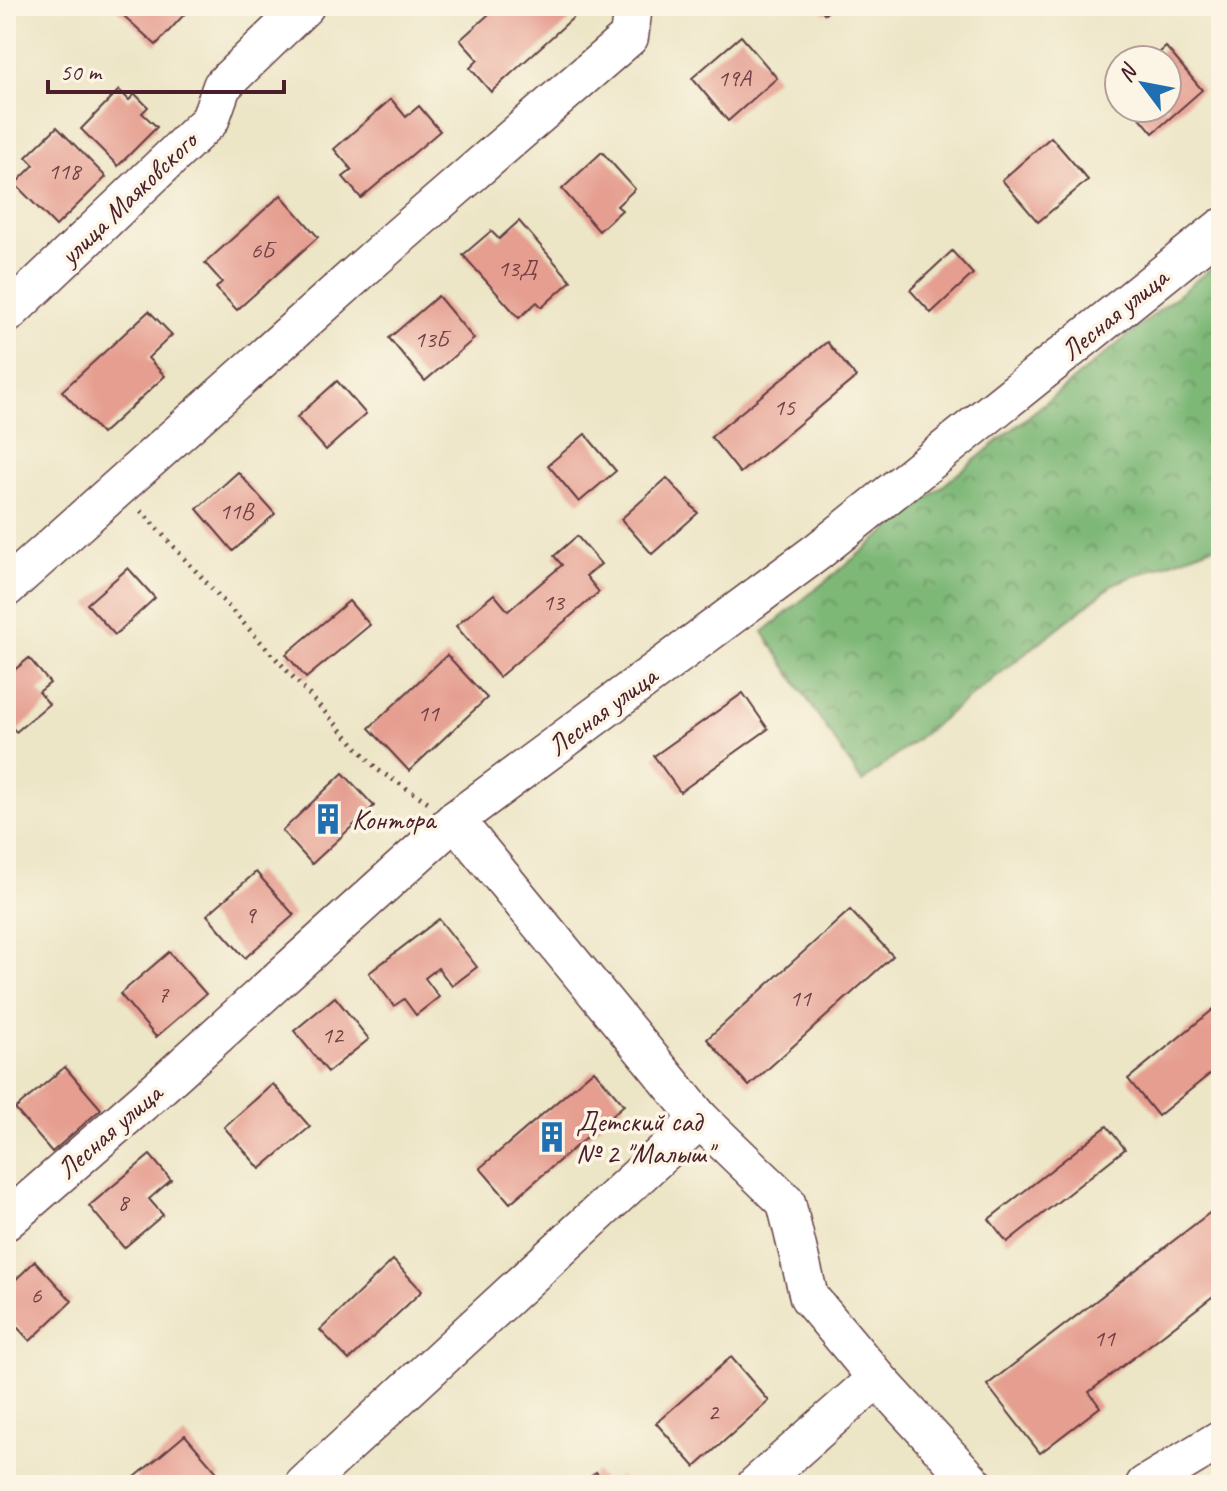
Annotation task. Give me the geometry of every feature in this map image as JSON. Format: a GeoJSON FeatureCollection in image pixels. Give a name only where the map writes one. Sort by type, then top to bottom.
{"type":"FeatureCollection","features":[{"type":"Feature","properties":{"kind":"street","name":"улица Маяковского"},"geometry":{"type":"LineString","coordinates":[[6,315],[210,120],[222,86],[305,6]]}},
{"type":"Feature","properties":{"kind":"street"},"geometry":{"type":"LineString","coordinates":[[6,588],[396,239],[629,37],[633,6]]}},
{"type":"Feature","properties":{"kind":"street","name":"Лесная улица"},"geometry":{"type":"LineString","coordinates":[[6,1221],[161,1086],[455,820],[817,552],[1221,228]]}},
{"type":"Feature","properties":{"kind":"street"},"geometry":{"type":"LineString","coordinates":[[455,820],[700,1119],[786,1202],[809,1297],[877,1378],[975,1485]]}},
{"type":"Feature","properties":{"kind":"street"},"geometry":{"type":"LineString","coordinates":[[304,1485],[700,1119]]}},
{"type":"Feature","properties":{"kind":"street"},"geometry":{"type":"LineString","coordinates":[[756,1485],[877,1378]]}},
{"type":"Feature","properties":{"kind":"street"},"geometry":{"type":"LineString","coordinates":[[1145,1485],[1221,1439]]}},
{"type":"Feature","properties":{"kind":"path"},"geometry":{"type":"LineString","coordinates":[[119,487],[378,770],[455,820]]}},
{"type":"Feature","properties":{"kind":"green space"},"geometry":{"type":"Polygon","coordinates":[[[1221,260],[1221,544],[1115,583],[862,782],[763,632],[1221,260]]]}},
{"type":"Feature","properties":{"kind":"building"},"geometry":{"type":"Polygon","coordinates":[[[113,6],[192,6],[156,45],[113,6]]]}},
{"type":"Feature","properties":{"kind":"building"},"geometry":{"type":"Polygon","coordinates":[[[498,6],[586,6],[491,92],[470,68],[478,60],[460,40],[498,6]]]}},
{"type":"Feature","properties":{"kind":"building"},"geometry":{"type":"Polygon","coordinates":[[[818,6],[834,6],[825,14],[818,6]]]}},
{"type":"Feature","properties":{"kind":"building"},"geometry":{"type":"Polygon","coordinates":[[[741,36],[777,78],[728,121],[692,78],[741,36]]]}},
{"type":"Feature","properties":{"kind":"building"},"geometry":{"type":"Polygon","coordinates":[[[1183,67],[1202,90],[1183,107],[1183,67]]]}},
{"type":"Feature","properties":{"kind":"building"},"geometry":{"type":"Polygon","coordinates":[[[119,90],[129,100],[135,94],[148,107],[142,113],[157,127],[118,166],[81,129],[119,90]]]}},
{"type":"Feature","properties":{"kind":"building"},"geometry":{"type":"Polygon","coordinates":[[[391,99],[406,117],[419,106],[440,131],[361,198],[343,177],[352,170],[334,149],[391,99]]]}},
{"type":"Feature","properties":{"kind":"building"},"geometry":{"type":"Polygon","coordinates":[[[1145,124],[1163,124],[1153,133],[1145,124]]]}},
{"type":"Feature","properties":{"kind":"building"},"geometry":{"type":"Polygon","coordinates":[[[57,127],[106,177],[56,226],[15,184],[34,165],[26,157],[57,127]]]}},
{"type":"Feature","properties":{"kind":"building"},"geometry":{"type":"Polygon","coordinates":[[[1051,137],[1088,180],[1038,222],[1002,180],[1051,137]]]}},
{"type":"Feature","properties":{"kind":"building"},"geometry":{"type":"Polygon","coordinates":[[[602,152],[635,189],[617,206],[622,210],[599,231],[562,189],[602,152]]]}},
{"type":"Feature","properties":{"kind":"building"},"geometry":{"type":"Polygon","coordinates":[[[281,195],[318,237],[237,310],[216,288],[222,282],[205,263],[281,195]]]}},
{"type":"Feature","properties":{"kind":"building"},"geometry":{"type":"Polygon","coordinates":[[[519,221],[571,281],[542,307],[537,302],[519,318],[463,255],[491,231],[499,239],[519,221]]]}},
{"type":"Feature","properties":{"kind":"building"},"geometry":{"type":"Polygon","coordinates":[[[952,251],[973,274],[931,313],[910,290],[952,251]]]}},
{"type":"Feature","properties":{"kind":"building"},"geometry":{"type":"Polygon","coordinates":[[[438,296],[474,339],[425,381],[389,338],[438,296]]]}},
{"type":"Feature","properties":{"kind":"building"},"geometry":{"type":"Polygon","coordinates":[[[149,311],[172,335],[148,358],[165,376],[102,434],[62,391],[149,311]]]}},
{"type":"Feature","properties":{"kind":"building"},"geometry":{"type":"Polygon","coordinates":[[[827,342],[856,377],[740,473],[711,437],[827,342]]]}},
{"type":"Feature","properties":{"kind":"building"},"geometry":{"type":"Polygon","coordinates":[[[337,381],[366,414],[326,450],[297,417],[337,381]]]}},
{"type":"Feature","properties":{"kind":"building"},"geometry":{"type":"Polygon","coordinates":[[[585,434],[616,471],[579,502],[548,465],[585,434]]]}},
{"type":"Feature","properties":{"kind":"building"},"geometry":{"type":"Polygon","coordinates":[[[238,472],[275,514],[233,551],[197,509],[238,472]]]}},
{"type":"Feature","properties":{"kind":"building"},"geometry":{"type":"Polygon","coordinates":[[[667,478],[698,513],[652,554],[621,519],[667,478]]]}},
{"type":"Feature","properties":{"kind":"building"},"geometry":{"type":"Polygon","coordinates":[[[577,536],[601,564],[586,576],[599,592],[499,677],[456,626],[494,594],[508,611],[562,565],[554,556],[577,536]]]}},
{"type":"Feature","properties":{"kind":"building"},"geometry":{"type":"Polygon","coordinates":[[[128,568],[155,598],[115,635],[87,604],[128,568]]]}},
{"type":"Feature","properties":{"kind":"building"},"geometry":{"type":"Polygon","coordinates":[[[349,601],[370,625],[306,678],[286,654],[349,601]]]}},
{"type":"Feature","properties":{"kind":"building"},"geometry":{"type":"Polygon","coordinates":[[[447,655],[487,698],[409,771],[369,728],[447,655]]]}},
{"type":"Feature","properties":{"kind":"building"},"geometry":{"type":"Polygon","coordinates":[[[29,658],[50,683],[39,692],[49,704],[16,732],[6,719],[6,677],[29,658]]]}},
{"type":"Feature","properties":{"kind":"building"},"geometry":{"type":"Polygon","coordinates":[[[743,693],[768,729],[680,792],[654,756],[743,693]]]}},
{"type":"Feature","properties":{"kind":"building","name":"Контора"},"geometry":{"type":"Polygon","coordinates":[[[343,773],[374,806],[312,864],[282,831],[343,773]]]}},
{"type":"Feature","properties":{"kind":"building"},"geometry":{"type":"Polygon","coordinates":[[[256,872],[294,915],[245,958],[207,915],[256,872]]]}},
{"type":"Feature","properties":{"kind":"building"},"geometry":{"type":"Polygon","coordinates":[[[850,910],[893,956],[749,1086],[707,1039],[850,910]]]}},
{"type":"Feature","properties":{"kind":"building"},"geometry":{"type":"Polygon","coordinates":[[[439,919],[477,967],[452,986],[438,968],[425,978],[439,997],[416,1015],[404,999],[394,1006],[369,973],[439,919]]]}},
{"type":"Feature","properties":{"kind":"building"},"geometry":{"type":"Polygon","coordinates":[[[169,952],[206,994],[156,1037],[120,994],[169,952]]]}},
{"type":"Feature","properties":{"kind":"building"},"geometry":{"type":"Polygon","coordinates":[[[335,997],[369,1039],[328,1072],[294,1031],[335,997]]]}},
{"type":"Feature","properties":{"kind":"building"},"geometry":{"type":"Polygon","coordinates":[[[1221,1003],[1221,1065],[1158,1116],[1128,1079],[1221,1003]]]}},
{"type":"Feature","properties":{"kind":"building"},"geometry":{"type":"Polygon","coordinates":[[[65,1067],[101,1109],[52,1152],[15,1109],[65,1067]]]}},
{"type":"Feature","properties":{"kind":"building","name":"Детский сад № 2 \"Малыш\""},"geometry":{"type":"Polygon","coordinates":[[[594,1070],[624,1105],[510,1203],[480,1168],[594,1070]]]}},
{"type":"Feature","properties":{"kind":"building"},"geometry":{"type":"Polygon","coordinates":[[[273,1084],[310,1127],[260,1169],[224,1127],[273,1084]]]}},
{"type":"Feature","properties":{"kind":"building"},"geometry":{"type":"Polygon","coordinates":[[[1107,1126],[1125,1149],[1007,1242],[989,1219],[1107,1126]]]}},
{"type":"Feature","properties":{"kind":"building"},"geometry":{"type":"Polygon","coordinates":[[[150,1155],[171,1180],[149,1199],[163,1215],[124,1248],[89,1206],[150,1155]]]}},
{"type":"Feature","properties":{"kind":"building"},"geometry":{"type":"Polygon","coordinates":[[[1221,1204],[1221,1290],[1089,1392],[1100,1407],[1040,1453],[987,1385],[1221,1204]]]}},
{"type":"Feature","properties":{"kind":"building"},"geometry":{"type":"Polygon","coordinates":[[[393,1260],[422,1291],[349,1360],[320,1330],[393,1260]]]}},
{"type":"Feature","properties":{"kind":"building"},"geometry":{"type":"Polygon","coordinates":[[[35,1261],[72,1301],[30,1341],[6,1315],[6,1289],[35,1261]]]}},
{"type":"Feature","properties":{"kind":"building"},"geometry":{"type":"Polygon","coordinates":[[[731,1357],[769,1401],[695,1467],[656,1423],[731,1357]]]}},
{"type":"Feature","properties":{"kind":"building"},"geometry":{"type":"Polygon","coordinates":[[[185,1435],[221,1477],[212,1485],[142,1485],[135,1477],[185,1435]]]}},
{"type":"Feature","properties":{"kind":"building"},"geometry":{"type":"Polygon","coordinates":[[[596,1472],[607,1485],[581,1485],[596,1472]]]}},
{"type":"Feature","properties":{"kind":"building"},"geometry":{"type":"Polygon","coordinates":[[[619,1476],[626,1485],[609,1485],[619,1476]]]}},
{"type":"Feature","properties":{"kind":"place","name":"Контора"},"geometry":{"type":"Point","coordinates":[328,819]}},
{"type":"Feature","properties":{"kind":"place","name":"Детский сад № 2 \"Малыш\""},"geometry":{"type":"Point","coordinates":[552,1137]}}]}
